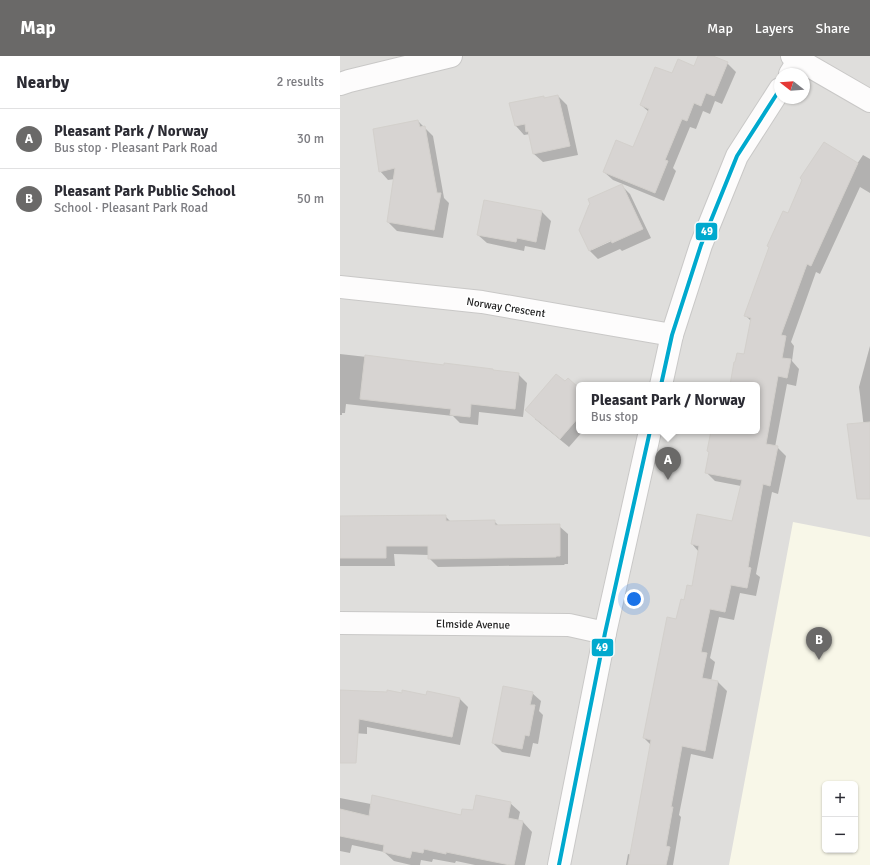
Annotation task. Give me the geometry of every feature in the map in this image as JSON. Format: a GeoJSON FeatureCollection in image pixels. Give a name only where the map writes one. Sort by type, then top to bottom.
{"type":"FeatureCollection","features":[{"type":"Feature","properties":{"kind":"street"},"geometry":{"type":"LineString","coordinates":[[340,84],[349,80],[452,56]]}},
{"type":"Feature","properties":{"kind":"street"},"geometry":{"type":"LineString","coordinates":[[795,61],[870,101]]}},
{"type":"Feature","properties":{"kind":"street"},"geometry":{"type":"LineString","coordinates":[[662,382],[672,335],[701,244],[737,156],[774,98]]}},
{"type":"Feature","properties":{"kind":"street","name":"Norway Crescent"},"geometry":{"type":"LineString","coordinates":[[340,287],[482,302],[672,335]]}},
{"type":"Feature","properties":{"kind":"street"},"geometry":{"type":"LineString","coordinates":[[560,865],[605,633],[649,434]]}},
{"type":"Feature","properties":{"kind":"street","name":"Elmside Avenue"},"geometry":{"type":"LineString","coordinates":[[340,623],[569,625],[605,633]]}},
{"type":"Feature","properties":{"kind":"shaded area"},"geometry":{"type":"Polygon","coordinates":[[[340,56],[870,56],[870,865],[340,865],[340,56]]]}},
{"type":"Feature","properties":{"kind":"shaded area"},"geometry":{"type":"Polygon","coordinates":[[[793,522],[870,537],[870,865],[729,865],[793,522]]]}},
{"type":"Feature","properties":{"kind":"building"},"geometry":{"type":"Polygon","coordinates":[[[698,56],[713,56],[728,62],[714,96],[706,93],[701,106],[694,103],[687,121],[682,119],[665,160],[668,161],[655,193],[603,172],[616,140],[633,147],[649,109],[640,105],[655,67],[672,73],[678,59],[694,66],[698,56]]]}},
{"type":"Feature","properties":{"kind":"building"},"geometry":{"type":"Polygon","coordinates":[[[558,95],[570,146],[533,154],[525,124],[515,126],[509,103],[544,96],[544,98],[558,95]]]}},
{"type":"Feature","properties":{"kind":"building"},"geometry":{"type":"Polygon","coordinates":[[[418,120],[420,127],[425,126],[437,193],[441,193],[434,230],[387,222],[395,168],[379,172],[373,129],[418,120]]]}},
{"type":"Feature","properties":{"kind":"building"},"geometry":{"type":"Polygon","coordinates":[[[824,142],[858,163],[811,266],[807,264],[781,335],[786,336],[782,358],[791,359],[787,378],[778,376],[766,444],[778,446],[770,486],[763,484],[748,567],[751,568],[747,588],[731,585],[725,612],[710,609],[701,652],[707,653],[702,678],[718,681],[705,751],[682,746],[671,807],[673,807],[666,846],[670,847],[666,865],[628,865],[651,740],[643,738],[667,617],[676,619],[681,599],[684,600],[687,585],[692,586],[699,546],[691,544],[697,514],[732,521],[742,480],[705,473],[710,434],[760,434],[760,382],[731,382],[737,353],[744,354],[751,318],[744,316],[769,247],[767,246],[783,211],[788,213],[802,180],[800,178],[824,142]]]}},
{"type":"Feature","properties":{"kind":"building"},"geometry":{"type":"Polygon","coordinates":[[[622,184],[643,229],[612,243],[611,240],[589,251],[579,230],[590,204],[588,199],[622,184]]]}},
{"type":"Feature","properties":{"kind":"building"},"geometry":{"type":"Polygon","coordinates":[[[484,200],[542,211],[536,242],[517,238],[516,242],[477,235],[484,200]]]}},
{"type":"Feature","properties":{"kind":"building"},"geometry":{"type":"Polygon","coordinates":[[[365,355],[444,365],[444,363],[519,373],[515,409],[471,404],[470,417],[450,415],[451,409],[360,399],[365,355]]]}},
{"type":"Feature","properties":{"kind":"building"},"geometry":{"type":"Polygon","coordinates":[[[556,374],[565,381],[568,378],[576,385],[576,420],[560,439],[525,410],[556,374]]]}},
{"type":"Feature","properties":{"kind":"building"},"geometry":{"type":"Polygon","coordinates":[[[870,422],[870,499],[857,499],[847,424],[870,422]]]}},
{"type":"Feature","properties":{"kind":"building"},"geometry":{"type":"Polygon","coordinates":[[[446,515],[446,521],[495,520],[495,525],[560,524],[560,556],[428,559],[428,546],[386,546],[386,558],[340,558],[340,516],[446,515]]]}},
{"type":"Feature","properties":{"kind":"building"},"geometry":{"type":"Polygon","coordinates":[[[503,686],[533,692],[530,705],[535,705],[529,736],[525,735],[522,749],[492,743],[503,686]]]}},
{"type":"Feature","properties":{"kind":"building"},"geometry":{"type":"Polygon","coordinates":[[[340,690],[387,692],[387,690],[402,693],[402,690],[426,695],[427,691],[460,698],[452,737],[359,719],[356,763],[340,763],[340,690]]]}},
{"type":"Feature","properties":{"kind":"building"},"geometry":{"type":"Polygon","coordinates":[[[372,795],[461,815],[462,809],[473,810],[476,795],[511,802],[508,818],[523,821],[514,865],[424,849],[423,853],[412,851],[410,858],[383,852],[384,845],[340,836],[340,809],[369,816],[372,795]]]}},
{"type":"Feature","properties":{"kind":"transit line","name":"49"},"geometry":{"type":"LineString","coordinates":[[662,382],[672,335],[701,245],[737,156],[774,98]]}},
{"type":"Feature","properties":{"kind":"transit line","name":"49"},"geometry":{"type":"LineString","coordinates":[[559,865],[605,633],[649,434]]}},
{"type":"Feature","properties":{"kind":"place","name":"Pleasant Park / Norway"},"geometry":{"type":"Point","coordinates":[668,480]}},
{"type":"Feature","properties":{"kind":"place","name":"Pleasant Park Public School"},"geometry":{"type":"Point","coordinates":[819,660]}}]}
